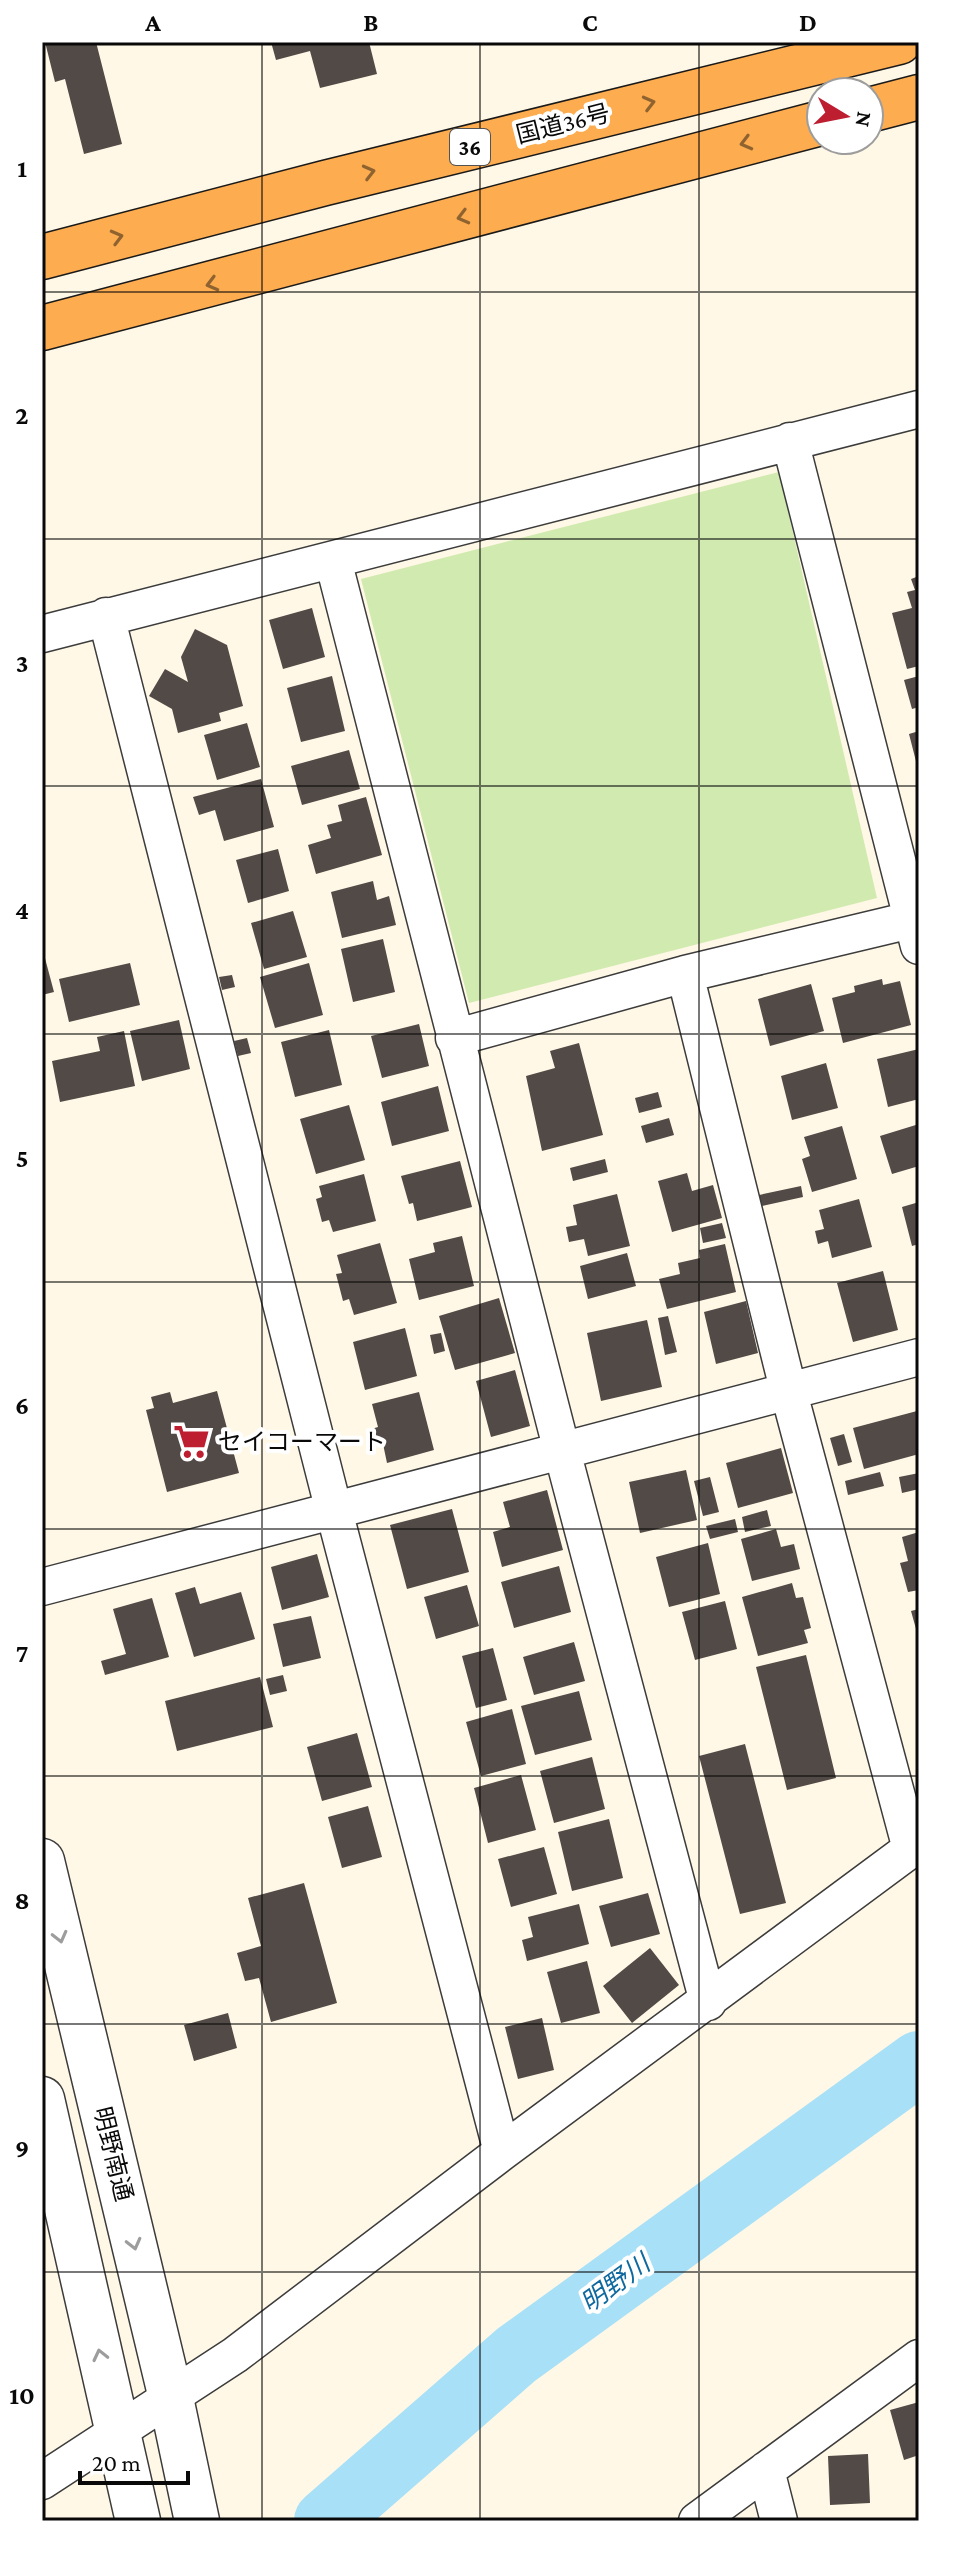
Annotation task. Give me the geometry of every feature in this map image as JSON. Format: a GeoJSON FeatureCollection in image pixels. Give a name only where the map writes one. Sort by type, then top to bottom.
{"type":"FeatureCollection","features":[{"type":"Feature","properties":{"kind":"highway","name":"国道36号"},"geometry":{"type":"LineString","coordinates":[[42,257],[325,183],[899,42]]}},
{"type":"Feature","properties":{"kind":"highway"},"geometry":{"type":"LineString","coordinates":[[885,106],[919,97]]}},
{"type":"Feature","properties":{"kind":"highway"},"geometry":{"type":"LineString","coordinates":[[42,328],[805,127]]}},
{"type":"Feature","properties":{"kind":"street"},"geometry":{"type":"LineString","coordinates":[[42,634],[919,409]]}},
{"type":"Feature","properties":{"kind":"street"},"geometry":{"type":"LineString","coordinates":[[454,1038],[685,974],[917,928],[790,441]]}},
{"type":"Feature","properties":{"kind":"street"},"geometry":{"type":"LineString","coordinates":[[333,560],[454,1038],[708,2002]]}},
{"type":"Feature","properties":{"kind":"street"},"geometry":{"type":"LineString","coordinates":[[106,616],[334,1511],[502,2152]]}},
{"type":"Feature","properties":{"kind":"street"},"geometry":{"type":"LineString","coordinates":[[42,2481],[235,2355],[502,2152],[915,1846],[789,1393],[685,974]]}},
{"type":"Feature","properties":{"kind":"street"},"geometry":{"type":"LineString","coordinates":[[42,1587],[919,1357]]}},
{"type":"Feature","properties":{"kind":"street","name":"明野南通"},"geometry":{"type":"LineString","coordinates":[[42,1861],[171,2398],[197,2521]]}},
{"type":"Feature","properties":{"kind":"street"},"geometry":{"type":"LineString","coordinates":[[42,2099],[134,2504]]}},
{"type":"Feature","properties":{"kind":"street"},"geometry":{"type":"LineString","coordinates":[[697,2521],[919,2358]]}},
{"type":"Feature","properties":{"kind":"street"},"geometry":{"type":"LineString","coordinates":[[766,2470],[779,2521]]}},
{"type":"Feature","properties":{"kind":"green space"},"geometry":{"type":"Polygon","coordinates":[[[779,472],[877,898],[469,1003],[361,579],[779,472]]]}},
{"type":"Feature","properties":{"kind":"building"},"geometry":{"type":"Polygon","coordinates":[[[45,42],[96,42],[122,144],[84,154],[65,79],[55,82],[45,42]]]}},
{"type":"Feature","properties":{"kind":"building"},"geometry":{"type":"Polygon","coordinates":[[[271,42],[369,42],[377,74],[320,88],[310,51],[276,60],[271,42]]]}},
{"type":"Feature","properties":{"kind":"building"},"geometry":{"type":"Polygon","coordinates":[[[919,576],[919,666],[907,669],[892,613],[912,608],[907,592],[915,590],[911,579],[919,576]]]}},
{"type":"Feature","properties":{"kind":"building"},"geometry":{"type":"Polygon","coordinates":[[[312,608],[325,657],[283,669],[269,620],[312,608]]]}},
{"type":"Feature","properties":{"kind":"building"},"geometry":{"type":"Polygon","coordinates":[[[195,629],[227,645],[243,706],[219,713],[221,721],[178,733],[172,709],[149,696],[165,669],[188,682],[181,657],[195,629]]]}},
{"type":"Feature","properties":{"kind":"building"},"geometry":{"type":"Polygon","coordinates":[[[332,676],[345,731],[301,742],[287,688],[332,676]]]}},
{"type":"Feature","properties":{"kind":"building"},"geometry":{"type":"Polygon","coordinates":[[[919,676],[919,707],[912,709],[904,680],[919,676]]]}},
{"type":"Feature","properties":{"kind":"building"},"geometry":{"type":"Polygon","coordinates":[[[247,723],[260,767],[217,780],[204,735],[247,723]]]}},
{"type":"Feature","properties":{"kind":"building"},"geometry":{"type":"Polygon","coordinates":[[[919,731],[919,769],[918,769],[909,734],[919,731]]]}},
{"type":"Feature","properties":{"kind":"building"},"geometry":{"type":"Polygon","coordinates":[[[349,750],[360,789],[302,805],[291,766],[349,750]]]}},
{"type":"Feature","properties":{"kind":"building"},"geometry":{"type":"Polygon","coordinates":[[[261,779],[274,827],[224,841],[215,810],[199,815],[193,797],[261,779]]]}},
{"type":"Feature","properties":{"kind":"building"},"geometry":{"type":"Polygon","coordinates":[[[366,797],[382,855],[316,874],[308,845],[331,838],[327,825],[342,821],[338,805],[366,797]]]}},
{"type":"Feature","properties":{"kind":"building"},"geometry":{"type":"Polygon","coordinates":[[[278,849],[289,891],[248,903],[236,860],[278,849]]]}},
{"type":"Feature","properties":{"kind":"building"},"geometry":{"type":"Polygon","coordinates":[[[373,881],[377,900],[389,896],[396,925],[342,938],[331,892],[373,881]]]}},
{"type":"Feature","properties":{"kind":"building"},"geometry":{"type":"Polygon","coordinates":[[[293,911],[307,957],[264,969],[251,923],[293,911]]]}},
{"type":"Feature","properties":{"kind":"building"},"geometry":{"type":"Polygon","coordinates":[[[383,939],[395,992],[353,1002],[341,949],[383,939]]]}},
{"type":"Feature","properties":{"kind":"building"},"geometry":{"type":"Polygon","coordinates":[[[42,947],[54,992],[42,995],[42,947]]]}},
{"type":"Feature","properties":{"kind":"building"},"geometry":{"type":"Polygon","coordinates":[[[130,963],[140,1005],[69,1022],[59,979],[130,963]]]}},
{"type":"Feature","properties":{"kind":"building"},"geometry":{"type":"Polygon","coordinates":[[[309,963],[323,1015],[275,1028],[260,977],[309,963]]]}},
{"type":"Feature","properties":{"kind":"building"},"geometry":{"type":"Polygon","coordinates":[[[232,975],[235,987],[222,990],[219,977],[232,975]]]}},
{"type":"Feature","properties":{"kind":"building"},"geometry":{"type":"Polygon","coordinates":[[[882,979],[883,985],[900,981],[911,1025],[843,1043],[832,998],[855,992],[854,986],[882,979]]]}},
{"type":"Feature","properties":{"kind":"building"},"geometry":{"type":"Polygon","coordinates":[[[811,984],[824,1031],[770,1046],[758,999],[811,984]]]}},
{"type":"Feature","properties":{"kind":"building"},"geometry":{"type":"Polygon","coordinates":[[[179,1020],[190,1069],[142,1081],[130,1031],[179,1020]]]}},
{"type":"Feature","properties":{"kind":"building"},"geometry":{"type":"Polygon","coordinates":[[[419,1024],[429,1066],[382,1078],[371,1036],[419,1024]]]}},
{"type":"Feature","properties":{"kind":"building"},"geometry":{"type":"Polygon","coordinates":[[[329,1030],[342,1085],[295,1097],[281,1042],[329,1030]]]}},
{"type":"Feature","properties":{"kind":"building"},"geometry":{"type":"Polygon","coordinates":[[[124,1031],[135,1086],[60,1102],[52,1061],[100,1051],[97,1037],[124,1031]]]}},
{"type":"Feature","properties":{"kind":"building"},"geometry":{"type":"Polygon","coordinates":[[[247,1038],[251,1053],[238,1056],[234,1041],[247,1038]]]}},
{"type":"Feature","properties":{"kind":"building"},"geometry":{"type":"Polygon","coordinates":[[[579,1043],[603,1135],[542,1151],[526,1076],[555,1068],[550,1051],[579,1043]]]}},
{"type":"Feature","properties":{"kind":"building"},"geometry":{"type":"Polygon","coordinates":[[[919,1049],[919,1099],[888,1107],[877,1059],[919,1049]]]}},
{"type":"Feature","properties":{"kind":"building"},"geometry":{"type":"Polygon","coordinates":[[[826,1063],[838,1108],[792,1120],[781,1076],[826,1063]]]}},
{"type":"Feature","properties":{"kind":"building"},"geometry":{"type":"Polygon","coordinates":[[[438,1086],[449,1131],[392,1146],[381,1102],[438,1086]]]}},
{"type":"Feature","properties":{"kind":"building"},"geometry":{"type":"Polygon","coordinates":[[[658,1092],[662,1107],[639,1113],[635,1098],[658,1092]]]}},
{"type":"Feature","properties":{"kind":"building"},"geometry":{"type":"Polygon","coordinates":[[[349,1105],[365,1160],[316,1174],[300,1119],[349,1105]]]}},
{"type":"Feature","properties":{"kind":"building"},"geometry":{"type":"Polygon","coordinates":[[[669,1118],[674,1135],[646,1143],[641,1126],[669,1118]]]}},
{"type":"Feature","properties":{"kind":"building"},"geometry":{"type":"Polygon","coordinates":[[[919,1124],[919,1166],[892,1174],[880,1136],[919,1124]]]}},
{"type":"Feature","properties":{"kind":"building"},"geometry":{"type":"Polygon","coordinates":[[[842,1126],[857,1179],[812,1192],[802,1159],[810,1156],[804,1137],[842,1126]]]}},
{"type":"Feature","properties":{"kind":"building"},"geometry":{"type":"Polygon","coordinates":[[[605,1159],[608,1172],[573,1181],[570,1168],[605,1159]]]}},
{"type":"Feature","properties":{"kind":"building"},"geometry":{"type":"Polygon","coordinates":[[[460,1161],[472,1207],[417,1221],[401,1176],[460,1161]]]}},
{"type":"Feature","properties":{"kind":"building"},"geometry":{"type":"Polygon","coordinates":[[[687,1173],[692,1191],[713,1185],[722,1218],[672,1232],[658,1181],[687,1173]]]}},
{"type":"Feature","properties":{"kind":"building"},"geometry":{"type":"Polygon","coordinates":[[[364,1174],[376,1221],[333,1232],[329,1220],[322,1222],[316,1199],[322,1197],[319,1186],[364,1174]]]}},
{"type":"Feature","properties":{"kind":"building"},"geometry":{"type":"Polygon","coordinates":[[[801,1186],[803,1197],[762,1206],[759,1195],[801,1186]]]}},
{"type":"Feature","properties":{"kind":"building"},"geometry":{"type":"Polygon","coordinates":[[[617,1194],[630,1246],[588,1256],[584,1239],[569,1242],[566,1227],[577,1225],[573,1205],[617,1194]]]}},
{"type":"Feature","properties":{"kind":"building"},"geometry":{"type":"Polygon","coordinates":[[[859,1199],[872,1247],[832,1258],[828,1241],[818,1244],[815,1231],[824,1229],[819,1210],[859,1199]]]}},
{"type":"Feature","properties":{"kind":"building"},"geometry":{"type":"Polygon","coordinates":[[[919,1202],[919,1244],[912,1246],[902,1207],[919,1202]]]}},
{"type":"Feature","properties":{"kind":"building"},"geometry":{"type":"Polygon","coordinates":[[[722,1223],[726,1238],[703,1243],[700,1228],[722,1223]]]}},
{"type":"Feature","properties":{"kind":"building"},"geometry":{"type":"Polygon","coordinates":[[[462,1236],[474,1286],[419,1300],[409,1259],[435,1252],[433,1243],[462,1236]]]}},
{"type":"Feature","properties":{"kind":"building"},"geometry":{"type":"Polygon","coordinates":[[[380,1243],[397,1303],[354,1315],[349,1299],[343,1301],[336,1274],[342,1273],[337,1255],[380,1243]]]}},
{"type":"Feature","properties":{"kind":"building"},"geometry":{"type":"Polygon","coordinates":[[[725,1244],[736,1292],[667,1309],[659,1279],[680,1274],[678,1263],[700,1258],[699,1250],[725,1244]]]}},
{"type":"Feature","properties":{"kind":"building"},"geometry":{"type":"Polygon","coordinates":[[[627,1253],[636,1286],[588,1299],[580,1266],[627,1253]]]}},
{"type":"Feature","properties":{"kind":"building"},"geometry":{"type":"Polygon","coordinates":[[[883,1271],[898,1330],[853,1342],[837,1283],[883,1271]]]}},
{"type":"Feature","properties":{"kind":"building"},"geometry":{"type":"Polygon","coordinates":[[[499,1298],[515,1353],[455,1370],[439,1316],[499,1298]]]}},
{"type":"Feature","properties":{"kind":"building"},"geometry":{"type":"Polygon","coordinates":[[[746,1301],[758,1353],[716,1364],[704,1312],[746,1301]]]}},
{"type":"Feature","properties":{"kind":"building"},"geometry":{"type":"Polygon","coordinates":[[[668,1316],[677,1352],[665,1355],[658,1318],[668,1316]]]}},
{"type":"Feature","properties":{"kind":"building"},"geometry":{"type":"Polygon","coordinates":[[[647,1320],[662,1387],[601,1401],[587,1333],[647,1320]]]}},
{"type":"Feature","properties":{"kind":"building"},"geometry":{"type":"Polygon","coordinates":[[[405,1328],[417,1376],[365,1390],[353,1342],[405,1328]]]}},
{"type":"Feature","properties":{"kind":"building"},"geometry":{"type":"Polygon","coordinates":[[[441,1333],[445,1351],[434,1354],[430,1335],[441,1333]]]}},
{"type":"Feature","properties":{"kind":"building"},"geometry":{"type":"Polygon","coordinates":[[[515,1370],[530,1426],[491,1437],[476,1381],[515,1370]]]}},
{"type":"Feature","properties":{"kind":"building","name":"セイコーマート"},"geometry":{"type":"Polygon","coordinates":[[[217,1391],[239,1473],[167,1492],[146,1410],[154,1408],[151,1397],[170,1392],[173,1403],[217,1391]]]}},
{"type":"Feature","properties":{"kind":"building"},"geometry":{"type":"Polygon","coordinates":[[[419,1392],[434,1450],[387,1463],[383,1444],[372,1446],[368,1430],[378,1427],[372,1404],[419,1392]]]}},
{"type":"Feature","properties":{"kind":"building"},"geometry":{"type":"Polygon","coordinates":[[[917,1411],[919,1454],[864,1469],[853,1428],[917,1411]]]}},
{"type":"Feature","properties":{"kind":"building"},"geometry":{"type":"Polygon","coordinates":[[[844,1434],[852,1462],[838,1466],[830,1438],[844,1434]]]}},
{"type":"Feature","properties":{"kind":"building"},"geometry":{"type":"Polygon","coordinates":[[[781,1448],[793,1493],[738,1508],[726,1463],[781,1448]]]}},
{"type":"Feature","properties":{"kind":"building"},"geometry":{"type":"Polygon","coordinates":[[[686,1470],[697,1520],[640,1533],[629,1482],[686,1470]]]}},
{"type":"Feature","properties":{"kind":"building"},"geometry":{"type":"Polygon","coordinates":[[[880,1472],[884,1486],[848,1495],[845,1481],[880,1472]]]}},
{"type":"Feature","properties":{"kind":"building"},"geometry":{"type":"Polygon","coordinates":[[[919,1473],[919,1489],[902,1493],[899,1477],[919,1473]]]}},
{"type":"Feature","properties":{"kind":"building"},"geometry":{"type":"Polygon","coordinates":[[[710,1477],[719,1512],[703,1516],[694,1481],[710,1477]]]}},
{"type":"Feature","properties":{"kind":"building"},"geometry":{"type":"Polygon","coordinates":[[[547,1490],[563,1550],[502,1567],[493,1532],[510,1527],[503,1502],[547,1490]]]}},
{"type":"Feature","properties":{"kind":"building"},"geometry":{"type":"Polygon","coordinates":[[[452,1509],[469,1572],[407,1589],[390,1525],[452,1509]]]}},
{"type":"Feature","properties":{"kind":"building"},"geometry":{"type":"Polygon","coordinates":[[[767,1510],[771,1526],[745,1532],[742,1517],[767,1510]]]}},
{"type":"Feature","properties":{"kind":"building"},"geometry":{"type":"Polygon","coordinates":[[[735,1519],[738,1532],[710,1539],[706,1526],[735,1519]]]}},
{"type":"Feature","properties":{"kind":"building"},"geometry":{"type":"Polygon","coordinates":[[[776,1529],[781,1547],[794,1544],[800,1569],[752,1581],[741,1539],[776,1529]]]}},
{"type":"Feature","properties":{"kind":"building"},"geometry":{"type":"Polygon","coordinates":[[[919,1532],[919,1590],[908,1592],[900,1563],[908,1561],[902,1537],[919,1532]]]}},
{"type":"Feature","properties":{"kind":"building"},"geometry":{"type":"Polygon","coordinates":[[[708,1543],[720,1594],[669,1607],[656,1557],[708,1543]]]}},
{"type":"Feature","properties":{"kind":"building"},"geometry":{"type":"Polygon","coordinates":[[[317,1554],[329,1597],[282,1610],[271,1567],[317,1554]]]}},
{"type":"Feature","properties":{"kind":"building"},"geometry":{"type":"Polygon","coordinates":[[[559,1566],[571,1612],[514,1628],[501,1582],[559,1566]]]}},
{"type":"Feature","properties":{"kind":"building"},"geometry":{"type":"Polygon","coordinates":[[[792,1583],[796,1598],[803,1597],[811,1628],[804,1630],[808,1643],[758,1656],[742,1597],[792,1583]]]}},
{"type":"Feature","properties":{"kind":"building"},"geometry":{"type":"Polygon","coordinates":[[[467,1585],[479,1626],[436,1639],[424,1597],[467,1585]]]}},
{"type":"Feature","properties":{"kind":"building"},"geometry":{"type":"Polygon","coordinates":[[[195,1587],[200,1604],[241,1592],[255,1639],[194,1657],[175,1593],[195,1587]]]}},
{"type":"Feature","properties":{"kind":"building"},"geometry":{"type":"Polygon","coordinates":[[[152,1598],[169,1657],[105,1675],[101,1661],[126,1654],[113,1609],[152,1598]]]}},
{"type":"Feature","properties":{"kind":"building"},"geometry":{"type":"Polygon","coordinates":[[[725,1601],[737,1649],[695,1660],[682,1612],[725,1601]]]}},
{"type":"Feature","properties":{"kind":"building"},"geometry":{"type":"Polygon","coordinates":[[[919,1609],[919,1636],[918,1636],[911,1611],[919,1609]]]}},
{"type":"Feature","properties":{"kind":"building"},"geometry":{"type":"Polygon","coordinates":[[[311,1616],[321,1658],[283,1667],[273,1624],[311,1616]]]}},
{"type":"Feature","properties":{"kind":"building"},"geometry":{"type":"Polygon","coordinates":[[[574,1642],[585,1681],[534,1695],[523,1657],[574,1642]]]}},
{"type":"Feature","properties":{"kind":"building"},"geometry":{"type":"Polygon","coordinates":[[[493,1648],[507,1700],[476,1708],[462,1656],[493,1648]]]}},
{"type":"Feature","properties":{"kind":"building"},"geometry":{"type":"Polygon","coordinates":[[[806,1655],[836,1778],[787,1790],[756,1667],[806,1655]]]}},
{"type":"Feature","properties":{"kind":"building"},"geometry":{"type":"Polygon","coordinates":[[[283,1675],[287,1691],[270,1695],[266,1679],[283,1675]]]}},
{"type":"Feature","properties":{"kind":"building"},"geometry":{"type":"Polygon","coordinates":[[[260,1677],[273,1727],[177,1751],[165,1701],[260,1677]]]}},
{"type":"Feature","properties":{"kind":"building"},"geometry":{"type":"Polygon","coordinates":[[[579,1691],[592,1740],[535,1755],[521,1706],[579,1691]]]}},
{"type":"Feature","properties":{"kind":"building"},"geometry":{"type":"Polygon","coordinates":[[[512,1709],[526,1764],[481,1776],[466,1722],[512,1709]]]}},
{"type":"Feature","properties":{"kind":"building"},"geometry":{"type":"Polygon","coordinates":[[[357,1733],[372,1787],[322,1801],[307,1747],[357,1733]]]}},
{"type":"Feature","properties":{"kind":"building"},"geometry":{"type":"Polygon","coordinates":[[[745,1744],[786,1903],[740,1914],[699,1756],[745,1744]]]}},
{"type":"Feature","properties":{"kind":"building"},"geometry":{"type":"Polygon","coordinates":[[[592,1757],[605,1809],[554,1823],[540,1771],[592,1757]]]}},
{"type":"Feature","properties":{"kind":"building"},"geometry":{"type":"Polygon","coordinates":[[[521,1775],[536,1830],[488,1843],[474,1788],[521,1775]]]}},
{"type":"Feature","properties":{"kind":"building"},"geometry":{"type":"Polygon","coordinates":[[[368,1806],[382,1857],[342,1868],[328,1817],[368,1806]]]}},
{"type":"Feature","properties":{"kind":"building"},"geometry":{"type":"Polygon","coordinates":[[[609,1819],[623,1878],[572,1891],[558,1832],[609,1819]]]}},
{"type":"Feature","properties":{"kind":"building"},"geometry":{"type":"Polygon","coordinates":[[[544,1847],[557,1894],[511,1907],[498,1859],[544,1847]]]}},
{"type":"Feature","properties":{"kind":"building"},"geometry":{"type":"Polygon","coordinates":[[[304,1883],[337,2003],[271,2022],[259,1978],[245,1981],[237,1953],[261,1946],[248,1898],[304,1883]]]}},
{"type":"Feature","properties":{"kind":"building"},"geometry":{"type":"Polygon","coordinates":[[[648,1893],[660,1934],[611,1947],[599,1906],[648,1893]]]}},
{"type":"Feature","properties":{"kind":"building"},"geometry":{"type":"Polygon","coordinates":[[[579,1904],[589,1944],[527,1961],[522,1940],[533,1937],[528,1917],[579,1904]]]}},
{"type":"Feature","properties":{"kind":"building"},"geometry":{"type":"Polygon","coordinates":[[[650,1948],[679,1985],[632,2023],[603,1986],[650,1948]]]}},
{"type":"Feature","properties":{"kind":"building"},"geometry":{"type":"Polygon","coordinates":[[[587,1961],[600,2013],[561,2023],[547,1972],[587,1961]]]}},
{"type":"Feature","properties":{"kind":"building"},"geometry":{"type":"Polygon","coordinates":[[[228,2013],[237,2048],[194,2061],[184,2025],[228,2013]]]}},
{"type":"Feature","properties":{"kind":"building"},"geometry":{"type":"Polygon","coordinates":[[[542,2018],[554,2070],[518,2079],[505,2027],[542,2018]]]}},
{"type":"Feature","properties":{"kind":"building"},"geometry":{"type":"Polygon","coordinates":[[[919,2402],[919,2455],[904,2460],[890,2410],[919,2402]]]}},
{"type":"Feature","properties":{"kind":"building"},"geometry":{"type":"Polygon","coordinates":[[[868,2454],[870,2503],[830,2505],[828,2456],[868,2454]]]}},
{"type":"Feature","properties":{"kind":"waterway","name":"明野川"},"geometry":{"type":"LineString","coordinates":[[326,2521],[516,2355],[919,2063]]}},
{"type":"Feature","properties":{"kind":"place","name":"セイコーマート"},"geometry":{"type":"Point","coordinates":[192,1442]}}]}
